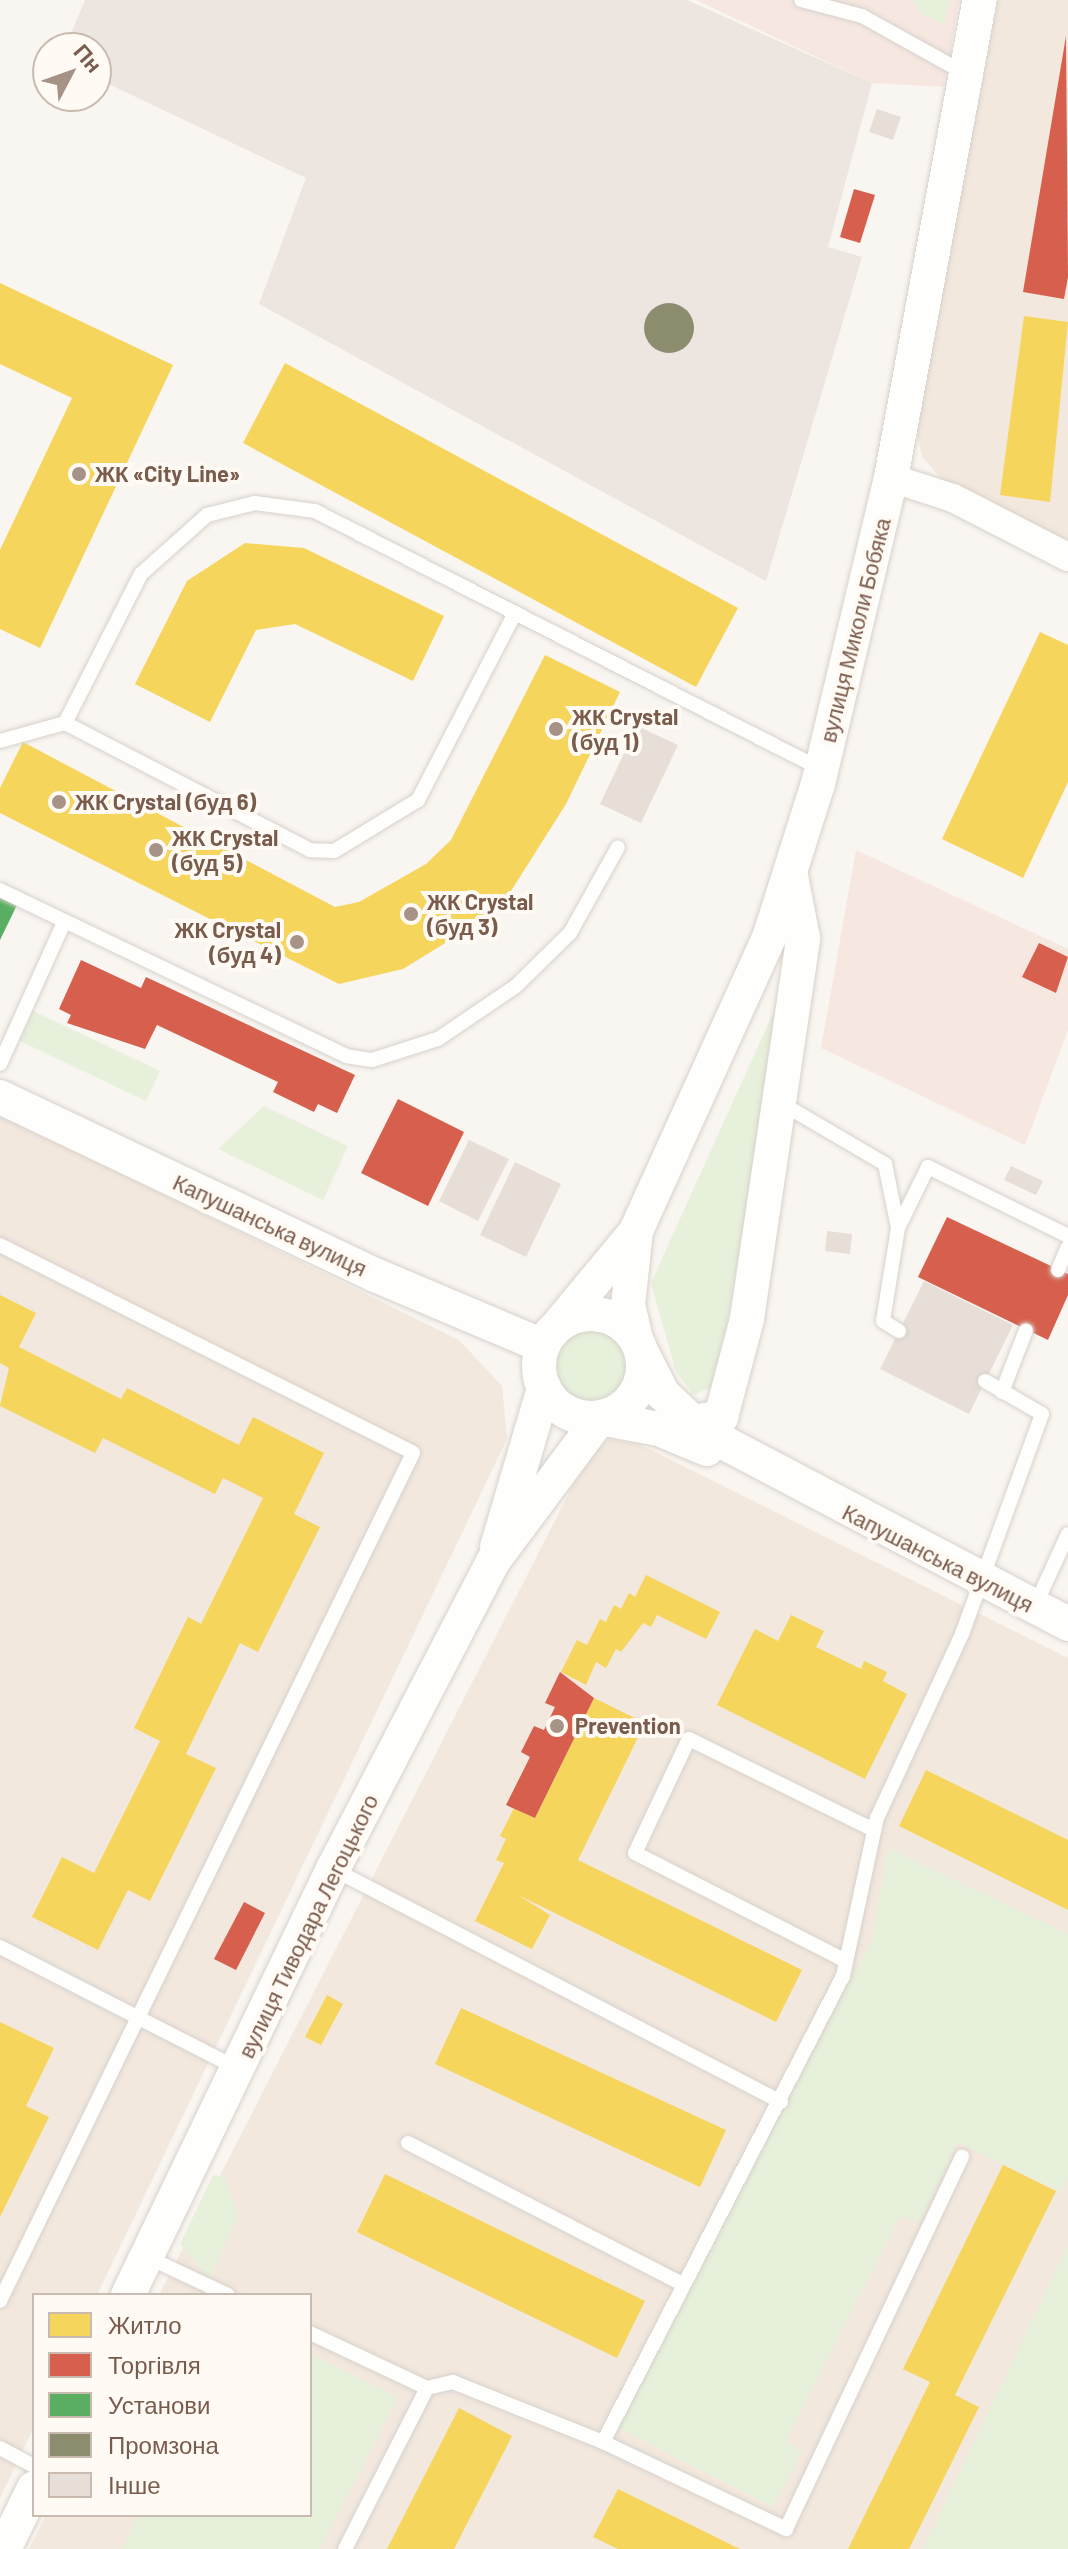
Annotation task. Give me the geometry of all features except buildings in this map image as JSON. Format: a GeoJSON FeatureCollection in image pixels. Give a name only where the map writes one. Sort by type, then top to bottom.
{"type":"FeatureCollection","features":[{"type":"Feature","properties":{"kind":"street","name":"вулиця Миколи Бобяка"},"geometry":{"type":"LineString","coordinates":[[551,1334],[636,1231],[791,876],[821,770],[891,478],[980,0]]}},
{"type":"Feature","properties":{"kind":"street"},"geometry":{"type":"LineString","coordinates":[[891,478],[953,498],[1068,555]]}},
{"type":"Feature","properties":{"kind":"street"},"geometry":{"type":"LineString","coordinates":[[690,1423],[721,1417],[734,1392],[781,1103],[803,938],[791,876]]}},
{"type":"Feature","properties":{"kind":"street","name":"Капушанська вулиця"},"geometry":{"type":"LineString","coordinates":[[0,1097],[375,1275],[551,1334]]}},
{"type":"Feature","properties":{"kind":"street","name":"вулиця Миколи Бобяка"},"geometry":{"type":"LineString","coordinates":[[636,1231],[628,1305],[639,1346]]}},
{"type":"Feature","properties":{"kind":"street"},"geometry":{"type":"LineString","coordinates":[[608,1316],[639,1346],[633,1398],[600,1418],[566,1412],[544,1388],[551,1334],[608,1316]]}},
{"type":"Feature","properties":{"kind":"street","name":"Капушанська вулиця"},"geometry":{"type":"LineString","coordinates":[[639,1346],[663,1394],[690,1423],[808,1493]]}},
{"type":"Feature","properties":{"kind":"street","name":"вулиця Тиводара Легоцького"},"geometry":{"type":"LineString","coordinates":[[494,1560],[544,1388]]}},
{"type":"Feature","properties":{"kind":"street"},"geometry":{"type":"LineString","coordinates":[[734,1392],[759,1447],[808,1493]]}},
{"type":"Feature","properties":{"kind":"street","name":"Капушанська вулиця"},"geometry":{"type":"LineString","coordinates":[[600,1418],[659,1429],[808,1493],[1068,1624]]}},
{"type":"Feature","properties":{"kind":"street","name":"вулиця Тиводара Легоцького"},"geometry":{"type":"LineString","coordinates":[[129,2293],[333,1869],[494,1560],[600,1418]]}},
{"type":"Feature","properties":{"kind":"street"},"geometry":{"type":"LineString","coordinates":[[4,2549],[32,2492]]}},
{"type":"Feature","properties":{"kind":"lane"},"geometry":{"type":"LineString","coordinates":[[801,0],[862,16],[966,74]]}},
{"type":"Feature","properties":{"kind":"lane"},"geometry":{"type":"LineString","coordinates":[[862,16],[865,0]]}},
{"type":"Feature","properties":{"kind":"lane"},"geometry":{"type":"LineString","coordinates":[[65,723],[141,574],[207,515],[255,503],[315,511],[821,770]]}},
{"type":"Feature","properties":{"kind":"lane"},"geometry":{"type":"LineString","coordinates":[[0,741],[65,723],[310,850],[334,851],[418,800],[515,613]]}},
{"type":"Feature","properties":{"kind":"lane"},"geometry":{"type":"LineString","coordinates":[[0,890],[346,1056],[372,1060],[438,1039],[516,986],[570,933],[618,847]]}},
{"type":"Feature","properties":{"kind":"lane"},"geometry":{"type":"LineString","coordinates":[[0,1064],[64,922]]}},
{"type":"Feature","properties":{"kind":"lane"},"geometry":{"type":"LineString","coordinates":[[781,1103],[885,1164],[898,1228]]}},
{"type":"Feature","properties":{"kind":"lane"},"geometry":{"type":"LineString","coordinates":[[899,1331],[883,1321],[898,1228],[928,1167],[1068,1236]]}},
{"type":"Feature","properties":{"kind":"lane"},"geometry":{"type":"LineString","coordinates":[[0,1245],[413,1453],[142,2017],[0,2301]]}},
{"type":"Feature","properties":{"kind":"lane"},"geometry":{"type":"LineString","coordinates":[[1058,1270],[1068,1247]]}},
{"type":"Feature","properties":{"kind":"lane"},"geometry":{"type":"LineString","coordinates":[[1002,1392],[1026,1330]]}},
{"type":"Feature","properties":{"kind":"lane"},"geometry":{"type":"LineString","coordinates":[[603,2442],[682,2284],[781,2102],[846,1961],[874,1830],[982,1581],[1042,1414],[985,1381]]}},
{"type":"Feature","properties":{"kind":"lane"},"geometry":{"type":"LineString","coordinates":[[1034,1607],[1068,1534]]}},
{"type":"Feature","properties":{"kind":"lane"},"geometry":{"type":"LineString","coordinates":[[846,1961],[635,1853],[689,1739],[874,1830]]}},
{"type":"Feature","properties":{"kind":"lane"},"geometry":{"type":"LineString","coordinates":[[333,1869],[781,2102]]}},
{"type":"Feature","properties":{"kind":"lane"},"geometry":{"type":"LineString","coordinates":[[0,1947],[142,2017],[238,2069]]}},
{"type":"Feature","properties":{"kind":"lane"},"geometry":{"type":"LineString","coordinates":[[408,2143],[682,2284]]}},
{"type":"Feature","properties":{"kind":"lane"},"geometry":{"type":"LineString","coordinates":[[312,2334],[427,2388],[453,2382],[603,2442],[786,2529],[962,2157]]}},
{"type":"Feature","properties":{"kind":"lane"},"geometry":{"type":"LineString","coordinates":[[147,2256],[224,2293]]}},
{"type":"Feature","properties":{"kind":"lane"},"geometry":{"type":"LineString","coordinates":[[345,2549],[427,2388]]}},
{"type":"Feature","properties":{"kind":"lane"},"geometry":{"type":"LineString","coordinates":[[0,2448],[32,2465]]}},
{"type":"Feature","properties":{"kind":"shaded area"},"geometry":{"type":"Polygon","coordinates":[[[85,0],[687,0],[872,83],[828,247],[862,257],[766,581],[259,304],[306,178],[112,86],[112,32],[72,32],[85,0]]]}},
{"type":"Feature","properties":{"kind":"shaded area"},"geometry":{"type":"Polygon","coordinates":[[[696,0],[959,0],[944,87],[872,83],[696,0]]]}},
{"type":"Feature","properties":{"kind":"shaded area"},"geometry":{"type":"Polygon","coordinates":[[[998,0],[1068,0],[1068,547],[950,488],[922,457],[916,428],[998,0]]]}},
{"type":"Feature","properties":{"kind":"shaded area"},"geometry":{"type":"Polygon","coordinates":[[[856,850],[1068,949],[1068,1030],[1025,1145],[821,1048],[856,850]]]}},
{"type":"Feature","properties":{"kind":"shaded area"},"geometry":{"type":"Polygon","coordinates":[[[0,1114],[459,1340],[502,1386],[507,1439],[98,2293],[32,2293],[32,2431],[0,2498],[0,1114]]]}},
{"type":"Feature","properties":{"kind":"shaded area"},"geometry":{"type":"Polygon","coordinates":[[[609,1439],[641,1445],[1068,1658],[1068,2549],[29,2549],[45,2517],[312,2517],[312,2293],[160,2293],[587,1458],[609,1439]]]}},
{"type":"Feature","properties":{"kind":"green space"},"geometry":{"type":"Polygon","coordinates":[[[913,0],[950,0],[944,24],[921,14],[913,0]]]}},
{"type":"Feature","properties":{"kind":"green space"},"geometry":{"type":"Polygon","coordinates":[[[33,1011],[160,1071],[146,1101],[20,1041],[33,1011]]]}},
{"type":"Feature","properties":{"kind":"green space"},"geometry":{"type":"Polygon","coordinates":[[[773,1013],[779,1016],[717,1384],[694,1395],[676,1372],[651,1283],[773,1013]]]}},
{"type":"Feature","properties":{"kind":"green space"},"geometry":{"type":"Polygon","coordinates":[[[264,1106],[348,1146],[323,1200],[218,1149],[264,1106]]]}},
{"type":"Feature","properties":{"kind":"green space"},"geometry":{"type":"Polygon","coordinates":[[[583,1325],[599,1325],[614,1332],[625,1343],[632,1366],[629,1382],[620,1395],[599,1407],[583,1407],[568,1400],[557,1389],[550,1374],[550,1358],[557,1343],[568,1332],[583,1325]]]}},
{"type":"Feature","properties":{"kind":"green space"},"geometry":{"type":"Polygon","coordinates":[[[888,1848],[1068,1934],[1068,2177],[1061,2192],[958,2143],[919,2223],[900,2216],[786,2441],[802,2453],[772,2507],[617,2427],[872,1940],[888,1848]]]}},
{"type":"Feature","properties":{"kind":"green space"},"geometry":{"type":"Polygon","coordinates":[[[213,2175],[225,2177],[238,2218],[209,2278],[180,2244],[213,2175]]]}},
{"type":"Feature","properties":{"kind":"green space"},"geometry":{"type":"Polygon","coordinates":[[[1068,2245],[1068,2549],[923,2549],[1068,2245]]]}},
{"type":"Feature","properties":{"kind":"green space"},"geometry":{"type":"Polygon","coordinates":[[[312,2355],[398,2397],[320,2549],[122,2549],[137,2517],[312,2517],[312,2355]]]}},
{"type":"Feature","properties":{"kind":"place","name":"ЖК «City Line»"},"geometry":{"type":"Point","coordinates":[79,474]}},
{"type":"Feature","properties":{"kind":"place","name":"ЖК Crystal (буд 1)"},"geometry":{"type":"Point","coordinates":[556,729]}},
{"type":"Feature","properties":{"kind":"place","name":"ЖК Crystal (буд 6)"},"geometry":{"type":"Point","coordinates":[59,802]}},
{"type":"Feature","properties":{"kind":"place","name":"ЖК Crystal (буд 5)"},"geometry":{"type":"Point","coordinates":[156,850]}},
{"type":"Feature","properties":{"kind":"place","name":"ЖК Crystal (буд 3)"},"geometry":{"type":"Point","coordinates":[411,914]}},
{"type":"Feature","properties":{"kind":"place","name":"ЖК Crystal (буд 4)"},"geometry":{"type":"Point","coordinates":[297,942]}},
{"type":"Feature","properties":{"kind":"place","name":"Prevention"},"geometry":{"type":"Point","coordinates":[557,1726]}}]}
